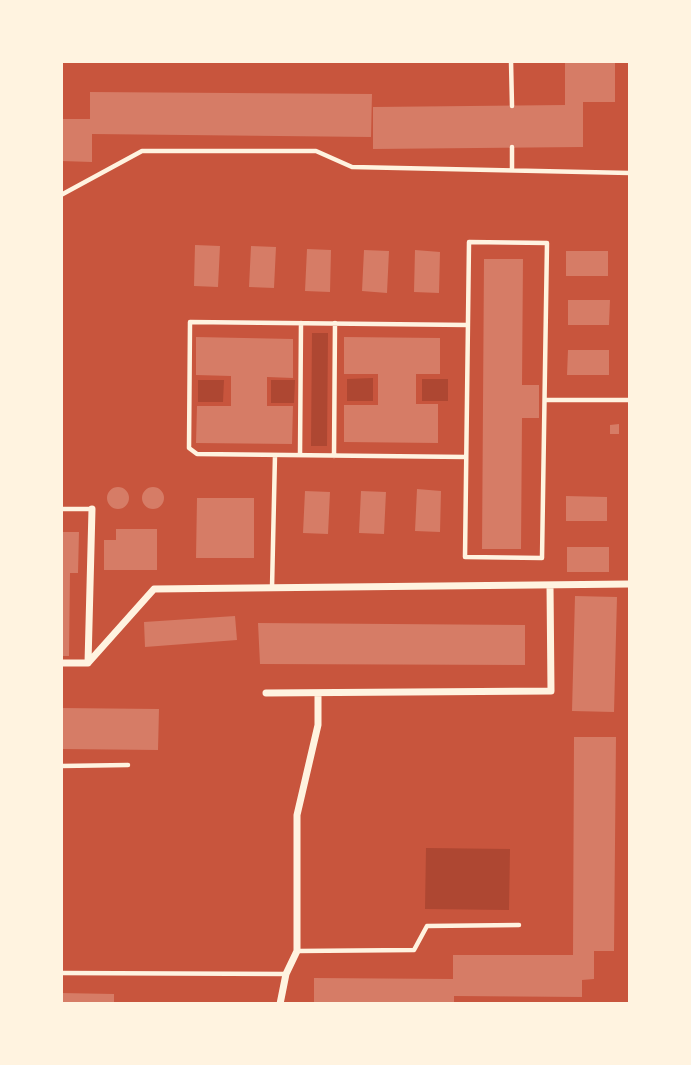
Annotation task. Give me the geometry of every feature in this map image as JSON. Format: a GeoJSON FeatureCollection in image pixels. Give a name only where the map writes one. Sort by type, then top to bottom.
{"type":"FeatureCollection","features":[{"type":"Feature","properties":{"kind":"street"},"geometry":{"type":"LineString","coordinates":[[88,663],[92,509]]}},
{"type":"Feature","properties":{"kind":"street"},"geometry":{"type":"LineString","coordinates":[[61,663],[88,663],[155,589],[630,584]]}},
{"type":"Feature","properties":{"kind":"street"},"geometry":{"type":"LineString","coordinates":[[266,693],[551,691],[550,585]]}},
{"type":"Feature","properties":{"kind":"street"},"geometry":{"type":"LineString","coordinates":[[279,1004],[286,974],[297,951],[297,815],[318,725],[318,693]]}},
{"type":"Feature","properties":{"kind":"lane"},"geometry":{"type":"LineString","coordinates":[[511,61],[512,106]]}},
{"type":"Feature","properties":{"kind":"lane"},"geometry":{"type":"LineString","coordinates":[[512,148],[512,170]]}},
{"type":"Feature","properties":{"kind":"lane"},"geometry":{"type":"LineString","coordinates":[[61,195],[142,151],[316,151],[352,167],[630,173]]}},
{"type":"Feature","properties":{"kind":"lane"},"geometry":{"type":"LineString","coordinates":[[469,242],[547,243],[542,558],[465,557],[468,325],[469,242]]}},
{"type":"Feature","properties":{"kind":"lane"},"geometry":{"type":"LineString","coordinates":[[466,457],[197,454],[189,448],[190,322],[468,325]]}},
{"type":"Feature","properties":{"kind":"lane"},"geometry":{"type":"LineString","coordinates":[[300,455],[301,323]]}},
{"type":"Feature","properties":{"kind":"lane"},"geometry":{"type":"LineString","coordinates":[[334,456],[335,323]]}},
{"type":"Feature","properties":{"kind":"lane"},"geometry":{"type":"LineString","coordinates":[[545,400],[630,400]]}},
{"type":"Feature","properties":{"kind":"lane"},"geometry":{"type":"LineString","coordinates":[[272,588],[275,455]]}},
{"type":"Feature","properties":{"kind":"lane"},"geometry":{"type":"LineString","coordinates":[[61,509],[92,509]]}},
{"type":"Feature","properties":{"kind":"lane"},"geometry":{"type":"LineString","coordinates":[[61,766],[128,765]]}},
{"type":"Feature","properties":{"kind":"lane"},"geometry":{"type":"LineString","coordinates":[[297,951],[415,950],[427,926],[519,925]]}},
{"type":"Feature","properties":{"kind":"lane"},"geometry":{"type":"LineString","coordinates":[[61,973],[286,974]]}},
{"type":"Feature","properties":{"kind":"shaded area"},"geometry":{"type":"Polygon","coordinates":[[[312,333],[328,333],[327,446],[311,446],[312,333]]]}},
{"type":"Feature","properties":{"kind":"shaded area"},"geometry":{"type":"Polygon","coordinates":[[[373,378],[373,401],[347,401],[347,379],[373,378]]]}},
{"type":"Feature","properties":{"kind":"shaded area"},"geometry":{"type":"Polygon","coordinates":[[[422,379],[448,379],[448,401],[422,401],[422,379]]]}},
{"type":"Feature","properties":{"kind":"shaded area"},"geometry":{"type":"Polygon","coordinates":[[[198,380],[224,380],[223,402],[198,402],[198,380]]]}},
{"type":"Feature","properties":{"kind":"shaded area"},"geometry":{"type":"Polygon","coordinates":[[[271,380],[295,380],[294,403],[271,403],[271,380]]]}},
{"type":"Feature","properties":{"kind":"shaded area"},"geometry":{"type":"Polygon","coordinates":[[[426,848],[510,849],[509,910],[425,909],[426,848]]]}},
{"type":"Feature","properties":{"kind":"building"},"geometry":{"type":"Polygon","coordinates":[[[565,61],[615,61],[615,102],[583,102],[583,147],[373,149],[373,107],[565,105],[565,61]]]}},
{"type":"Feature","properties":{"kind":"building"},"geometry":{"type":"Polygon","coordinates":[[[90,92],[372,94],[371,137],[92,134],[92,162],[61,161],[61,119],[90,119],[90,92]]]}},
{"type":"Feature","properties":{"kind":"building"},"geometry":{"type":"Polygon","coordinates":[[[195,245],[220,246],[218,287],[194,286],[195,245]]]}},
{"type":"Feature","properties":{"kind":"building"},"geometry":{"type":"Polygon","coordinates":[[[251,246],[276,247],[274,288],[249,287],[251,246]]]}},
{"type":"Feature","properties":{"kind":"building"},"geometry":{"type":"Polygon","coordinates":[[[307,249],[331,250],[330,292],[305,291],[307,249]]]}},
{"type":"Feature","properties":{"kind":"building"},"geometry":{"type":"Polygon","coordinates":[[[364,250],[389,251],[387,293],[362,291],[364,250]]]}},
{"type":"Feature","properties":{"kind":"building"},"geometry":{"type":"Polygon","coordinates":[[[415,250],[440,252],[439,293],[414,292],[415,250]]]}},
{"type":"Feature","properties":{"kind":"building"},"geometry":{"type":"Polygon","coordinates":[[[566,251],[608,251],[608,276],[566,276],[566,251]]]}},
{"type":"Feature","properties":{"kind":"building"},"geometry":{"type":"Polygon","coordinates":[[[484,259],[523,259],[522,385],[539,385],[539,418],[522,418],[521,549],[482,549],[484,259]]]}},
{"type":"Feature","properties":{"kind":"building"},"geometry":{"type":"Polygon","coordinates":[[[568,300],[610,300],[609,325],[568,325],[568,300]]]}},
{"type":"Feature","properties":{"kind":"building"},"geometry":{"type":"Polygon","coordinates":[[[196,337],[293,339],[293,378],[267,377],[267,406],[293,406],[292,444],[196,443],[197,406],[231,406],[231,376],[196,375],[196,337]]]}},
{"type":"Feature","properties":{"kind":"building"},"geometry":{"type":"Polygon","coordinates":[[[344,337],[440,338],[440,374],[416,374],[416,404],[438,404],[438,443],[344,442],[344,405],[378,405],[378,374],[344,374],[344,337]]]}},
{"type":"Feature","properties":{"kind":"building"},"geometry":{"type":"Polygon","coordinates":[[[568,350],[609,350],[609,375],[567,375],[568,350]]]}},
{"type":"Feature","properties":{"kind":"building"},"geometry":{"type":"Polygon","coordinates":[[[619,424],[619,434],[610,434],[610,425],[619,424]]]}},
{"type":"Feature","properties":{"kind":"building"},"geometry":{"type":"Polygon","coordinates":[[[114,487],[122,487],[129,494],[129,502],[122,509],[114,509],[107,502],[107,494],[114,487]]]}},
{"type":"Feature","properties":{"kind":"building"},"geometry":{"type":"Polygon","coordinates":[[[153,487],[161,490],[164,498],[161,506],[153,509],[145,506],[142,498],[145,490],[153,487]]]}},
{"type":"Feature","properties":{"kind":"building"},"geometry":{"type":"Polygon","coordinates":[[[417,489],[441,491],[440,532],[415,531],[417,489]]]}},
{"type":"Feature","properties":{"kind":"building"},"geometry":{"type":"Polygon","coordinates":[[[305,491],[330,492],[328,534],[303,533],[305,491]]]}},
{"type":"Feature","properties":{"kind":"building"},"geometry":{"type":"Polygon","coordinates":[[[361,491],[386,492],[384,534],[359,533],[361,491]]]}},
{"type":"Feature","properties":{"kind":"building"},"geometry":{"type":"Polygon","coordinates":[[[566,496],[607,497],[607,521],[566,521],[566,496]]]}},
{"type":"Feature","properties":{"kind":"building"},"geometry":{"type":"Polygon","coordinates":[[[197,498],[254,498],[254,558],[196,558],[197,498]]]}},
{"type":"Feature","properties":{"kind":"building"},"geometry":{"type":"Polygon","coordinates":[[[116,529],[157,529],[157,570],[104,570],[104,540],[116,540],[116,529]]]}},
{"type":"Feature","properties":{"kind":"building"},"geometry":{"type":"Polygon","coordinates":[[[61,532],[79,532],[78,573],[70,573],[69,656],[61,656],[61,532]]]}},
{"type":"Feature","properties":{"kind":"building"},"geometry":{"type":"Polygon","coordinates":[[[567,547],[609,547],[609,572],[567,572],[567,547]]]}},
{"type":"Feature","properties":{"kind":"building"},"geometry":{"type":"Polygon","coordinates":[[[575,596],[617,597],[614,712],[572,711],[575,596]]]}},
{"type":"Feature","properties":{"kind":"building"},"geometry":{"type":"Polygon","coordinates":[[[235,616],[237,640],[145,647],[144,622],[235,616]]]}},
{"type":"Feature","properties":{"kind":"building"},"geometry":{"type":"Polygon","coordinates":[[[258,623],[525,625],[525,665],[260,664],[258,623]]]}},
{"type":"Feature","properties":{"kind":"building"},"geometry":{"type":"Polygon","coordinates":[[[61,708],[159,709],[158,750],[61,749],[61,708]]]}},
{"type":"Feature","properties":{"kind":"building"},"geometry":{"type":"Polygon","coordinates":[[[574,737],[616,737],[614,951],[594,951],[594,979],[582,980],[582,997],[454,996],[454,1004],[314,1004],[314,978],[453,979],[453,955],[573,955],[574,737]]]}},
{"type":"Feature","properties":{"kind":"building"},"geometry":{"type":"Polygon","coordinates":[[[61,993],[114,994],[114,1004],[61,1004],[61,993]]]}}]}
